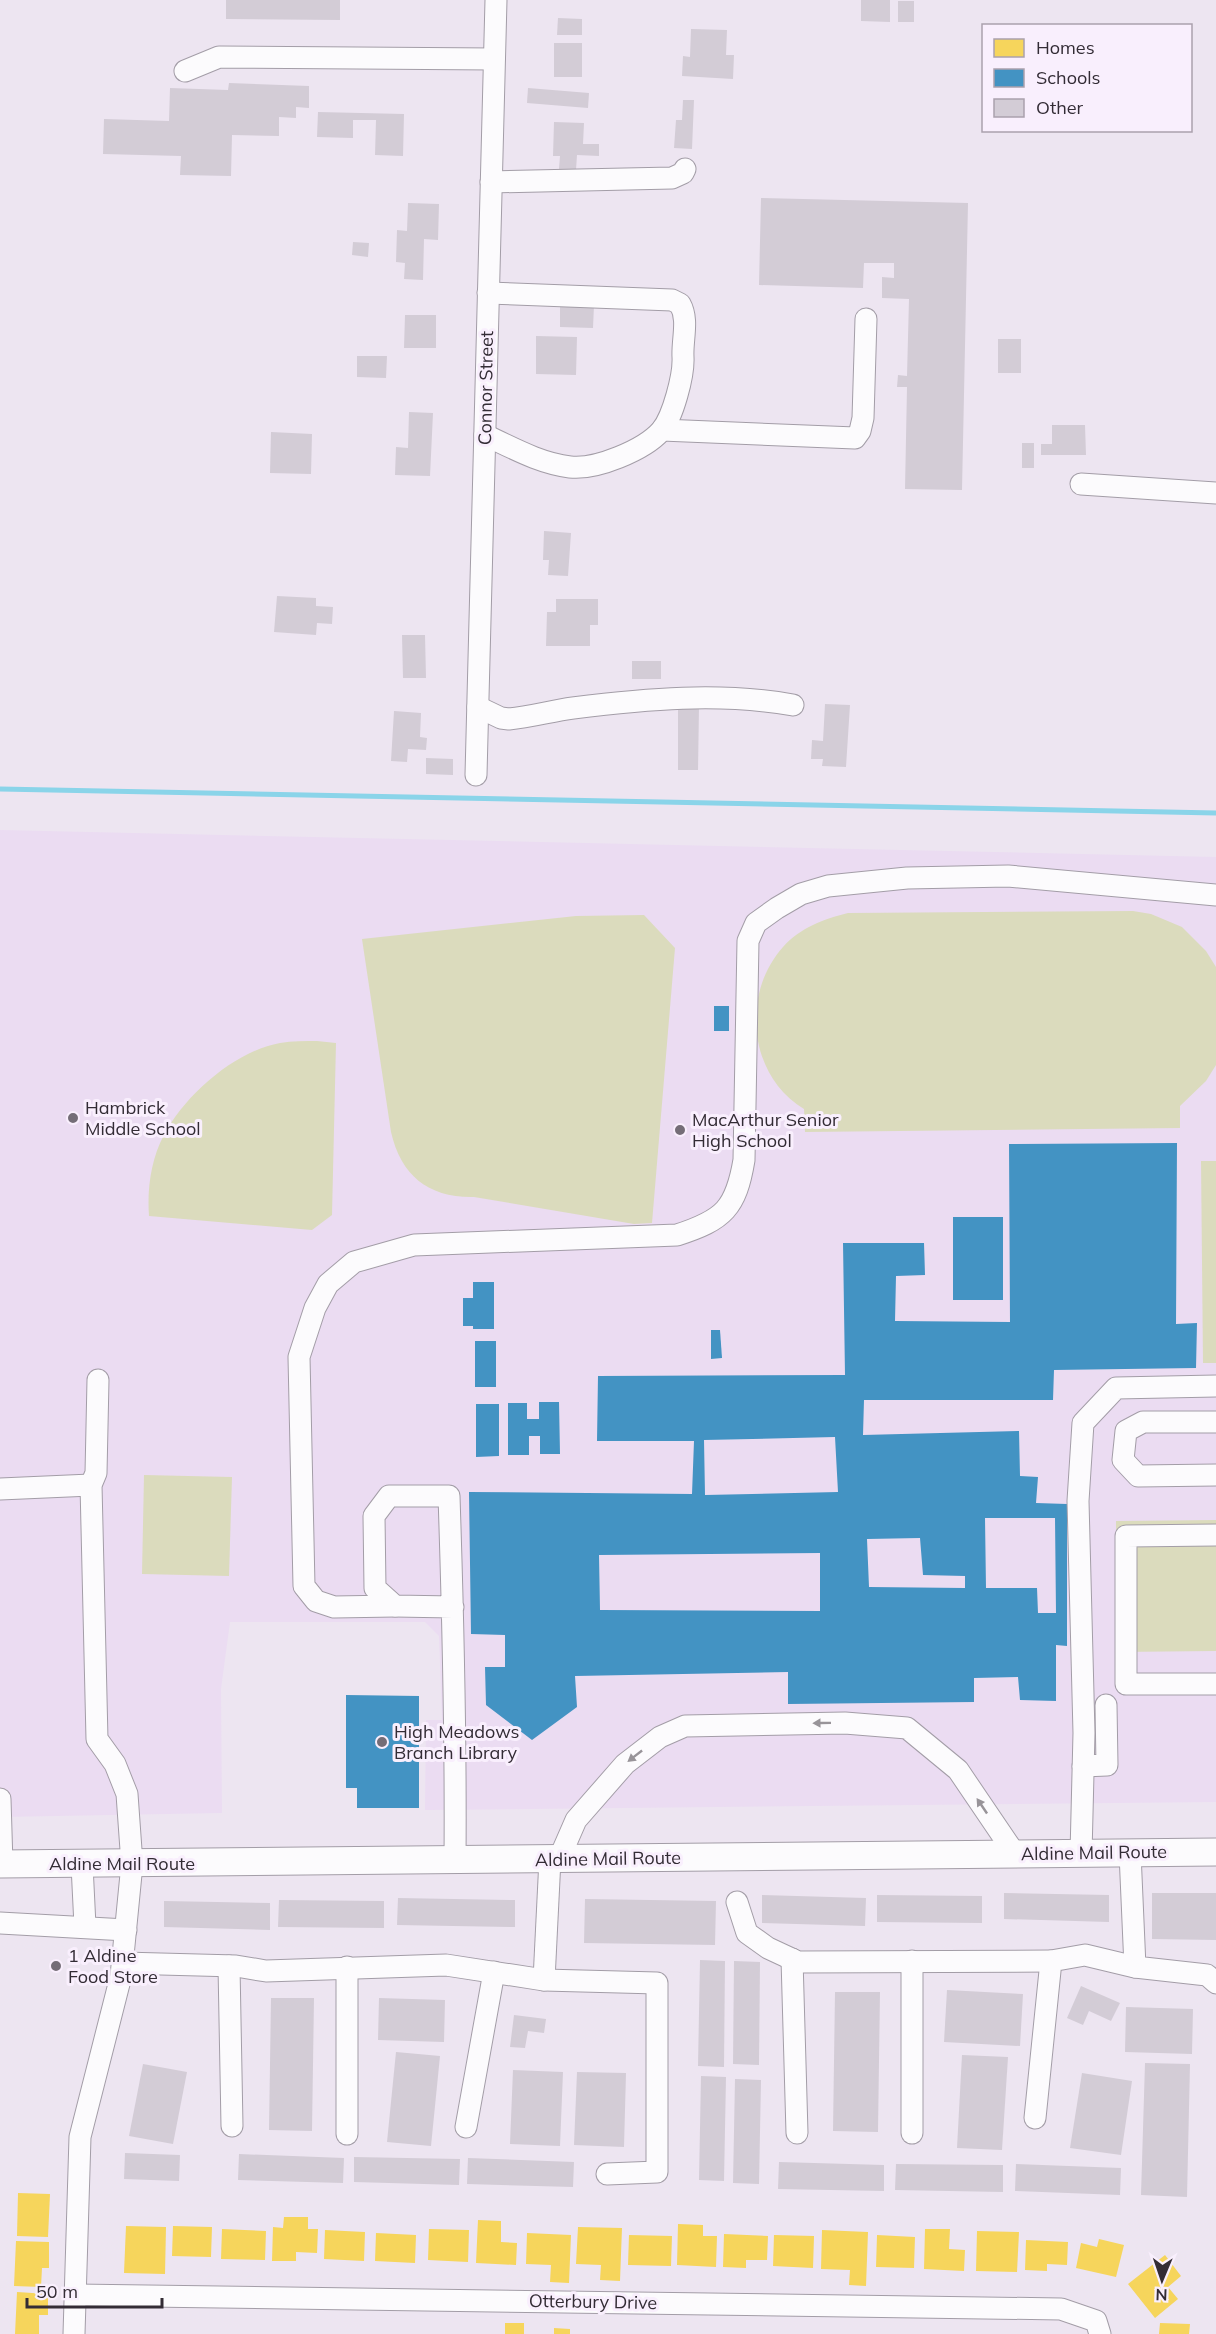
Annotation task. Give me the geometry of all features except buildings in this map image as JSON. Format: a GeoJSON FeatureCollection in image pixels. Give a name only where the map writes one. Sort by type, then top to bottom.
{"type":"FeatureCollection","features":[{"type":"Feature","properties":{"kind":"main road","name":"Aldine Mail Route"},"geometry":{"type":"LineString","coordinates":[[1,1864],[1216,1852]]}},
{"type":"Feature","properties":{"kind":"street","name":"Connor Street"},"geometry":{"type":"LineString","coordinates":[[476,775],[496,0]]}},
{"type":"Feature","properties":{"kind":"street"},"geometry":{"type":"LineString","coordinates":[[185,71],[219,57],[495,59]]}},
{"type":"Feature","properties":{"kind":"street"},"geometry":{"type":"LineString","coordinates":[[491,182],[672,178],[683,173],[685,169]]}},
{"type":"Feature","properties":{"kind":"street"},"geometry":{"type":"LineString","coordinates":[[485,435],[546,462],[583,467],[609,462],[633,451],[662,430],[680,388],[684,367],[682,344],[685,318],[680,304],[672,300],[488,293]]}},
{"type":"Feature","properties":{"kind":"street"},"geometry":{"type":"LineString","coordinates":[[662,430],[855,438],[860,431],[863,418],[866,320]]}},
{"type":"Feature","properties":{"kind":"street"},"geometry":{"type":"LineString","coordinates":[[1081,484],[1216,493]]}},
{"type":"Feature","properties":{"kind":"street"},"geometry":{"type":"LineString","coordinates":[[478,707],[501,718],[509,719],[592,706],[716,697],[759,699],[793,705]]}},
{"type":"Feature","properties":{"kind":"street"},"geometry":{"type":"LineString","coordinates":[[453,1607],[334,1607],[316,1601],[304,1586],[299,1358],[315,1308],[328,1284],[354,1262],[414,1245],[677,1234],[701,1227],[720,1217],[740,1185],[744,1160],[748,941],[756,923],[801,894],[828,886],[907,878],[1008,876],[1216,895]]}},
{"type":"Feature","properties":{"kind":"street"},"geometry":{"type":"LineString","coordinates":[[74,2334],[80,2137],[121,1976],[132,1864],[127,1794],[115,1764],[97,1739],[91,1485],[96,1473],[98,1380]]}},
{"type":"Feature","properties":{"kind":"street"},"geometry":{"type":"LineString","coordinates":[[1081,1854],[1083,1708],[1078,1501],[1083,1423],[1116,1388],[1216,1386]]}},
{"type":"Feature","properties":{"kind":"street"},"geometry":{"type":"LineString","coordinates":[[1216,1422],[1143,1422],[1126,1431],[1123,1460],[1138,1476],[1216,1475]]}},
{"type":"Feature","properties":{"kind":"street"},"geometry":{"type":"LineString","coordinates":[[0,1489],[91,1485]]}},
{"type":"Feature","properties":{"kind":"street"},"geometry":{"type":"LineString","coordinates":[[394,1606],[375,1588],[374,1516],[389,1496],[450,1496],[456,1721],[455,1860]]}},
{"type":"Feature","properties":{"kind":"street"},"geometry":{"type":"LineString","coordinates":[[1126,1684],[1126,1536],[1216,1535]]}},
{"type":"Feature","properties":{"kind":"street"},"geometry":{"type":"LineString","coordinates":[[1083,1766],[1107,1765],[1106,1705],[1112,1693],[1126,1684],[1216,1684]]}},
{"type":"Feature","properties":{"kind":"street"},"geometry":{"type":"LineString","coordinates":[[1083,1708],[1106,1705]]}},
{"type":"Feature","properties":{"kind":"street"},"geometry":{"type":"LineString","coordinates":[[544,1980],[554,1859],[576,1820],[625,1764],[660,1737],[685,1726],[845,1723],[907,1728],[958,1770],[1015,1854]]}},
{"type":"Feature","properties":{"kind":"street"},"geometry":{"type":"LineString","coordinates":[[0,1799],[1,1864]]}},
{"type":"Feature","properties":{"kind":"street"},"geometry":{"type":"LineString","coordinates":[[1130,1853],[1135,1967]]}},
{"type":"Feature","properties":{"kind":"street"},"geometry":{"type":"LineString","coordinates":[[82,1864],[85,1926]]}},
{"type":"Feature","properties":{"kind":"street"},"geometry":{"type":"LineString","coordinates":[[737,1902],[747,1933],[768,1948],[798,1962],[1051,1961],[1085,1955],[1135,1967],[1208,1975],[1216,1983]]}},
{"type":"Feature","properties":{"kind":"street"},"geometry":{"type":"LineString","coordinates":[[0,1923],[126,1930]]}},
{"type":"Feature","properties":{"kind":"street"},"geometry":{"type":"LineString","coordinates":[[792,1959],[797,2133]]}},
{"type":"Feature","properties":{"kind":"street"},"geometry":{"type":"LineString","coordinates":[[912,1961],[912,2133]]}},
{"type":"Feature","properties":{"kind":"street"},"geometry":{"type":"LineString","coordinates":[[1035,2118],[1051,1961]]}},
{"type":"Feature","properties":{"kind":"street"},"geometry":{"type":"LineString","coordinates":[[123,1963],[229,1966],[266,1971],[446,1965],[544,1980],[657,1983],[657,2172],[608,2174]]}},
{"type":"Feature","properties":{"kind":"street"},"geometry":{"type":"LineString","coordinates":[[229,1966],[232,2126]]}},
{"type":"Feature","properties":{"kind":"street"},"geometry":{"type":"LineString","coordinates":[[347,1967],[347,2134]]}},
{"type":"Feature","properties":{"kind":"street"},"geometry":{"type":"LineString","coordinates":[[466,2127],[494,1972]]}},
{"type":"Feature","properties":{"kind":"street","name":"Otterbury Drive"},"geometry":{"type":"LineString","coordinates":[[75,2295],[1061,2309],[1096,2321],[1100,2334]]}},
{"type":"Feature","properties":{"kind":"shaded area","name":"MacArthur Senior High School"},"geometry":{"type":"Polygon","coordinates":[[[0,830],[1216,857],[1216,1802],[425,1810],[426,1720],[442,1720],[439,1636],[425,1622],[230,1622],[221,1689],[222,1813],[0,1817],[0,830]]]}},
{"type":"Feature","properties":{"kind":"green space"},"geometry":{"type":"Polygon","coordinates":[[[1133,911],[1151,914],[1182,927],[1206,951],[1216,967],[1216,1065],[1206,1081],[1180,1106],[1180,1128],[805,1132],[804,1109],[785,1094],[771,1076],[762,1055],[757,1033],[756,1010],[761,987],[770,966],[790,940],[804,929],[821,921],[848,913],[1133,911]]]}},
{"type":"Feature","properties":{"kind":"green space"},"geometry":{"type":"Polygon","coordinates":[[[644,915],[675,948],[652,1223],[634,1224],[458,1196],[443,1193],[419,1181],[402,1161],[391,1132],[362,939],[576,916],[644,915]]]}},
{"type":"Feature","properties":{"kind":"green space"},"geometry":{"type":"Polygon","coordinates":[[[285,1042],[336,1043],[332,1215],[312,1230],[149,1216],[151,1174],[156,1154],[173,1120],[198,1090],[229,1065],[263,1048],[285,1042]]]}},
{"type":"Feature","properties":{"kind":"green space"},"geometry":{"type":"Polygon","coordinates":[[[1201,1161],[1216,1161],[1216,1363],[1203,1363],[1201,1161]]]}},
{"type":"Feature","properties":{"kind":"green space"},"geometry":{"type":"Polygon","coordinates":[[[144,1475],[232,1477],[229,1576],[142,1574],[144,1475]]]}},
{"type":"Feature","properties":{"kind":"green space"},"geometry":{"type":"Polygon","coordinates":[[[1216,1520],[1216,1651],[1117,1652],[1116,1521],[1216,1520]]]}},
{"type":"Feature","properties":{"kind":"waterway"},"geometry":{"type":"LineString","coordinates":[[0,789],[1216,813]]}},
{"type":"Feature","properties":{"kind":"place","name":"Hambrick Middle School"},"geometry":{"type":"Point","coordinates":[73,1118]}},
{"type":"Feature","properties":{"kind":"place","name":"MacArthur Senior High School"},"geometry":{"type":"Point","coordinates":[680,1130]}},
{"type":"Feature","properties":{"kind":"place","name":"High Meadows Branch Library"},"geometry":{"type":"Point","coordinates":[382,1742]}},
{"type":"Feature","properties":{"kind":"place","name":"1 Aldine Food Store"},"geometry":{"type":"Point","coordinates":[56,1966]}}]}
